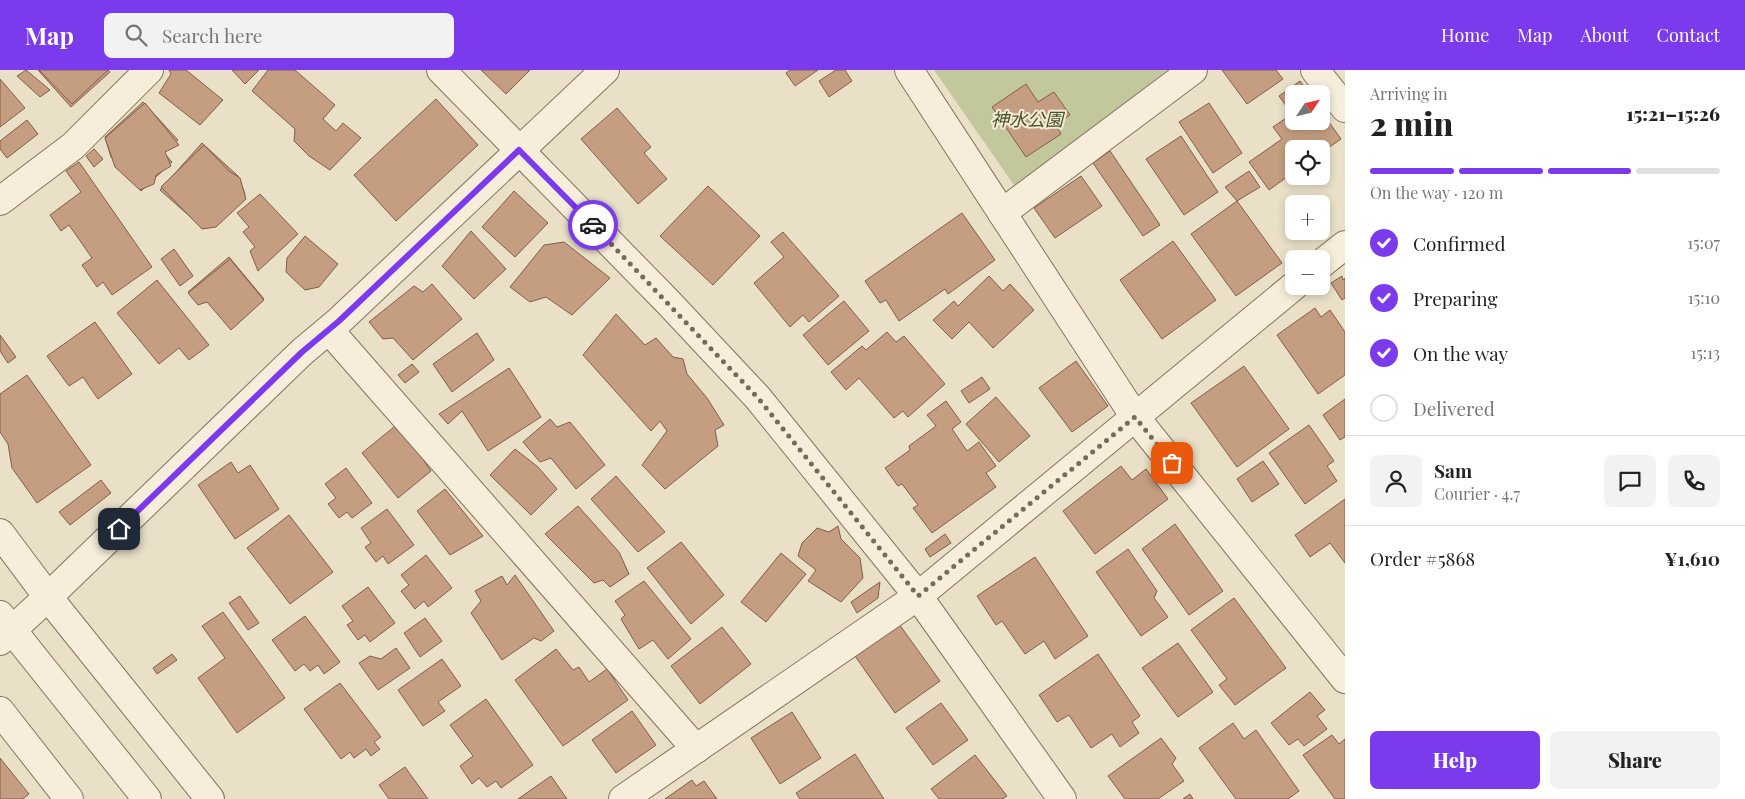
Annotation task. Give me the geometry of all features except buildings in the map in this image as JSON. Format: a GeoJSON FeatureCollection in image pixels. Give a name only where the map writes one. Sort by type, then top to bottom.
{"type":"FeatureCollection","features":[{"type":"Feature","properties":{"kind":"street"},"geometry":{"type":"LineString","coordinates":[[0,200],[73,146],[149,70]]}},
{"type":"Feature","properties":{"kind":"street"},"geometry":{"type":"LineString","coordinates":[[440,70],[668,302],[758,398],[918,596],[1062,799]]}},
{"type":"Feature","properties":{"kind":"street"},"geometry":{"type":"LineString","coordinates":[[146,799],[4,629],[48,598],[302,352],[329,330],[605,70]]}},
{"type":"Feature","properties":{"kind":"street"},"geometry":{"type":"LineString","coordinates":[[909,70],[1135,417],[1345,678]]}},
{"type":"Feature","properties":{"kind":"street"},"geometry":{"type":"LineString","coordinates":[[1002,213],[1193,70]]}},
{"type":"Feature","properties":{"kind":"street"},"geometry":{"type":"LineString","coordinates":[[1315,70],[1345,108]]}},
{"type":"Feature","properties":{"kind":"street"},"geometry":{"type":"LineString","coordinates":[[1330,257],[1345,245]]}},
{"type":"Feature","properties":{"kind":"street"},"geometry":{"type":"LineString","coordinates":[[623,799],[918,596],[1285,293]]}},
{"type":"Feature","properties":{"kind":"street"},"geometry":{"type":"LineString","coordinates":[[329,330],[696,749]]}},
{"type":"Feature","properties":{"kind":"street"},"geometry":{"type":"LineString","coordinates":[[0,533],[48,598],[210,799]]}},
{"type":"Feature","properties":{"kind":"street"},"geometry":{"type":"LineString","coordinates":[[0,711],[69,799]]}},
{"type":"Feature","properties":{"kind":"green space","name":"神水公園"},"geometry":{"type":"Polygon","coordinates":[[[934,70],[1167,70],[1016,188],[934,70]]]}},
{"type":"Feature","properties":{"kind":"way so far"},"geometry":{"type":"LineString","coordinates":[[593,225],[758,398],[918,596],[1135,417],[1172,463]]}},
{"type":"Feature","properties":{"kind":"route"},"geometry":{"type":"LineString","coordinates":[[119,529],[302,352],[339,321],[519,150],[593,225]]}}]}
